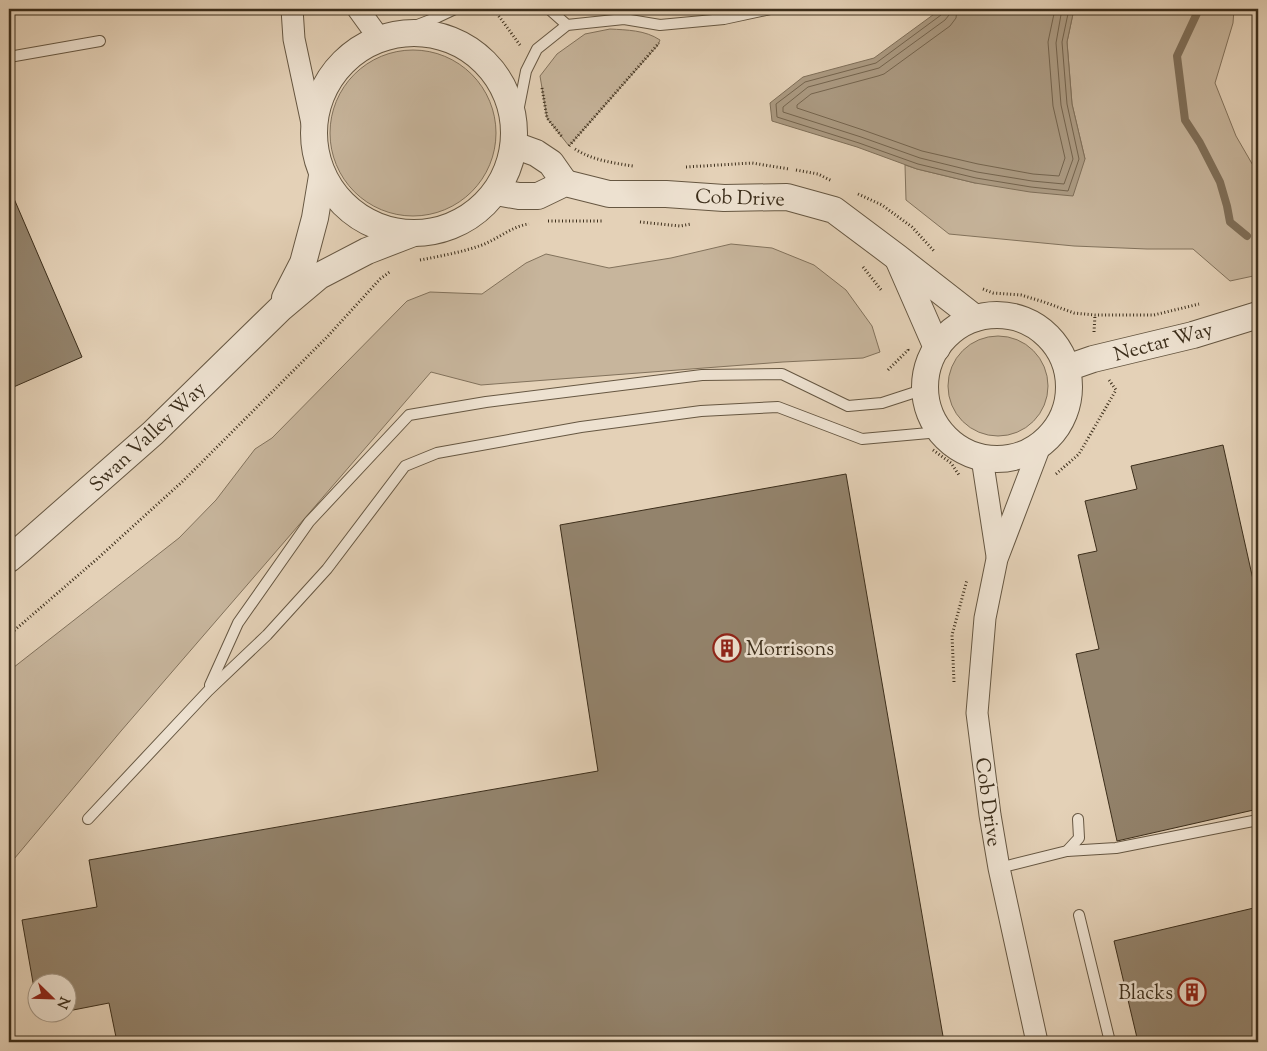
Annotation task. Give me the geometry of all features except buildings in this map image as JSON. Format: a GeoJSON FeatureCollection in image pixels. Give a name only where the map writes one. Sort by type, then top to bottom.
{"type":"FeatureCollection","features":[{"type":"Feature","properties":{"kind":"street"},"geometry":{"type":"LineString","coordinates":[[292,9],[294,39],[313,128],[314,152],[322,176],[337,199],[358,218],[384,230],[411,234],[439,231],[461,222],[480,209],[496,192],[510,162],[514,136],[507,93],[488,64],[461,44],[428,33],[387,36],[353,52],[332,73],[319,99],[313,128]]}},
{"type":"Feature","properties":{"kind":"street"},"geometry":{"type":"LineString","coordinates":[[358,9],[387,36]]}},
{"type":"Feature","properties":{"kind":"street"},"geometry":{"type":"LineString","coordinates":[[496,192],[519,196],[538,196],[565,184],[551,163],[514,136]]}},
{"type":"Feature","properties":{"kind":"street","name":"Swan Valley Way"},"geometry":{"type":"LineString","coordinates":[[281,308],[303,263],[315,218],[322,176]]}},
{"type":"Feature","properties":{"kind":"street","name":"Cob Drive"},"geometry":{"type":"LineString","coordinates":[[565,184],[609,194],[666,194],[724,198],[788,197],[834,210],[975,318]]}},
{"type":"Feature","properties":{"kind":"street","name":"Swan Valley Way"},"geometry":{"type":"LineString","coordinates":[[9,559],[153,433],[281,308],[319,276],[367,251],[411,234]]}},
{"type":"Feature","properties":{"kind":"street","name":"Cob Drive"},"geometry":{"type":"LineString","coordinates":[[898,258],[937,348]]}},
{"type":"Feature","properties":{"kind":"street"},"geometry":{"type":"LineString","coordinates":[[998,315],[1021,319],[1042,330],[1057,347],[1067,368],[1070,390],[1065,412],[1055,431],[1040,446],[1022,456],[1002,460],[982,458],[959,449],[940,432],[928,410],[925,389],[928,367],[937,348],[953,330],[975,318],[998,315]]}},
{"type":"Feature","properties":{"kind":"street","name":"Nectar Way"},"geometry":{"type":"LineString","coordinates":[[1067,368],[1093,359],[1193,335],[1258,315]]}},
{"type":"Feature","properties":{"kind":"street","name":"Cob Drive"},"geometry":{"type":"LineString","coordinates":[[1037,1042],[998,868],[977,713],[985,618],[997,559],[1040,446]]}},
{"type":"Feature","properties":{"kind":"street","name":"Cob Drive"},"geometry":{"type":"LineString","coordinates":[[982,458],[997,559]]}},
{"type":"Feature","properties":{"kind":"lane"},"geometry":{"type":"LineString","coordinates":[[387,36],[455,9]]}},
{"type":"Feature","properties":{"kind":"lane"},"geometry":{"type":"LineString","coordinates":[[549,9],[567,25]]}},
{"type":"Feature","properties":{"kind":"lane"},"geometry":{"type":"LineString","coordinates":[[514,136],[526,71],[537,49],[567,25],[624,19],[660,25],[723,14],[771,9]]}},
{"type":"Feature","properties":{"kind":"lane"},"geometry":{"type":"LineString","coordinates":[[9,57],[100,40]]}},
{"type":"Feature","properties":{"kind":"lane"},"geometry":{"type":"LineString","coordinates":[[208,691],[238,623],[308,522],[409,415],[486,402],[702,375],[782,374],[848,406],[882,403],[925,389]]}},
{"type":"Feature","properties":{"kind":"lane"},"geometry":{"type":"LineString","coordinates":[[88,819],[208,691],[267,635],[327,569],[405,466],[437,453],[581,427],[701,411],[778,407],[862,439],[940,432]]}},
{"type":"Feature","properties":{"kind":"lane"},"geometry":{"type":"LineString","coordinates":[[1066,851],[1079,838],[1078,819]]}},
{"type":"Feature","properties":{"kind":"lane"},"geometry":{"type":"LineString","coordinates":[[998,868],[1066,851],[1116,848],[1258,820]]}},
{"type":"Feature","properties":{"kind":"lane"},"geometry":{"type":"LineString","coordinates":[[1079,915],[1110,1042]]}},
{"type":"Feature","properties":{"kind":"path"},"geometry":{"type":"LineString","coordinates":[[491,9],[498,15],[521,46],[540,76],[547,118],[569,146],[582,154],[610,163],[636,167]]}},
{"type":"Feature","properties":{"kind":"path"},"geometry":{"type":"LineString","coordinates":[[1255,9],[1258,74]]}},
{"type":"Feature","properties":{"kind":"path"},"geometry":{"type":"LineString","coordinates":[[569,146],[658,45],[660,40]]}},
{"type":"Feature","properties":{"kind":"path"},"geometry":{"type":"LineString","coordinates":[[683,168],[752,163],[818,174],[834,182]]}},
{"type":"Feature","properties":{"kind":"path"},"geometry":{"type":"LineString","coordinates":[[858,193],[882,205],[912,227],[935,252]]}},
{"type":"Feature","properties":{"kind":"path"},"geometry":{"type":"LineString","coordinates":[[546,222],[554,220],[604,221]]}},
{"type":"Feature","properties":{"kind":"path"},"geometry":{"type":"LineString","coordinates":[[637,222],[680,226],[697,222]]}},
{"type":"Feature","properties":{"kind":"path"},"geometry":{"type":"LineString","coordinates":[[420,260],[482,245],[520,225],[538,223]]}},
{"type":"Feature","properties":{"kind":"path"},"geometry":{"type":"LineString","coordinates":[[858,260],[886,298]]}},
{"type":"Feature","properties":{"kind":"path"},"geometry":{"type":"LineString","coordinates":[[9,635],[182,482],[328,336],[380,279],[394,269]]}},
{"type":"Feature","properties":{"kind":"path"},"geometry":{"type":"LineString","coordinates":[[979,288],[994,293],[1020,295],[1074,313],[1095,315],[1154,315],[1206,302]]}},
{"type":"Feature","properties":{"kind":"path"},"geometry":{"type":"LineString","coordinates":[[1051,478],[1079,454],[1116,390],[1093,359],[1095,315]]}},
{"type":"Feature","properties":{"kind":"path"},"geometry":{"type":"LineString","coordinates":[[888,370],[908,350],[906,342]]}},
{"type":"Feature","properties":{"kind":"shaded area"},"geometry":{"type":"Polygon","coordinates":[[[1074,9],[1234,9],[1233,23],[1215,83],[1236,136],[1258,174],[1258,275],[1230,281],[1193,249],[1074,246],[949,234],[906,200],[905,165],[975,183],[1085,159],[1072,104],[1067,42],[1074,9]]]}},
{"type":"Feature","properties":{"kind":"shaded area"},"geometry":{"type":"Polygon","coordinates":[[[610,29],[642,32],[660,40],[658,45],[569,146],[547,118],[540,76],[557,54],[585,34],[610,29]]]}},
{"type":"Feature","properties":{"kind":"shaded area"},"geometry":{"type":"Polygon","coordinates":[[[421,50],[445,56],[472,74],[490,101],[495,117],[495,149],[490,165],[472,192],[459,202],[437,213],[405,216],[381,210],[360,197],[349,186],[333,157],[330,125],[336,101],[349,80],[360,69],[389,53],[421,50]]]}},
{"type":"Feature","properties":{"kind":"shaded area"},"geometry":{"type":"Polygon","coordinates":[[[731,244],[772,248],[814,265],[846,290],[872,326],[880,352],[863,358],[783,362],[481,385],[431,372],[121,731],[9,865],[9,671],[179,538],[216,500],[255,449],[272,438],[407,301],[430,292],[482,294],[526,263],[546,254],[609,268],[671,258],[731,244]]]}},
{"type":"Feature","properties":{"kind":"shaded area"},"geometry":{"type":"Polygon","coordinates":[[[998,336],[1017,339],[1034,350],[1045,367],[1048,386],[1045,405],[1034,422],[1017,433],[998,436],[979,433],[962,422],[951,405],[948,386],[951,367],[962,350],[979,339],[998,336]]]}},
{"type":"Feature","properties":{"kind":"water"},"geometry":{"type":"Polygon","coordinates":[[[941,9],[1074,9],[1067,42],[1072,104],[1085,159],[1073,196],[1030,192],[975,183],[917,169],[857,147],[772,121],[770,103],[803,77],[874,58],[941,9]]]}},
{"type":"Feature","properties":{"kind":"waterway"},"geometry":{"type":"LineString","coordinates":[[1199,9],[1177,56],[1185,120],[1200,143],[1220,182],[1230,222],[1247,236]]}},
{"type":"Feature","properties":{"kind":"place","name":"Morrisons"},"geometry":{"type":"Point","coordinates":[727,648]}},
{"type":"Feature","properties":{"kind":"place","name":"Blacks"},"geometry":{"type":"Point","coordinates":[1192,992]}}]}
